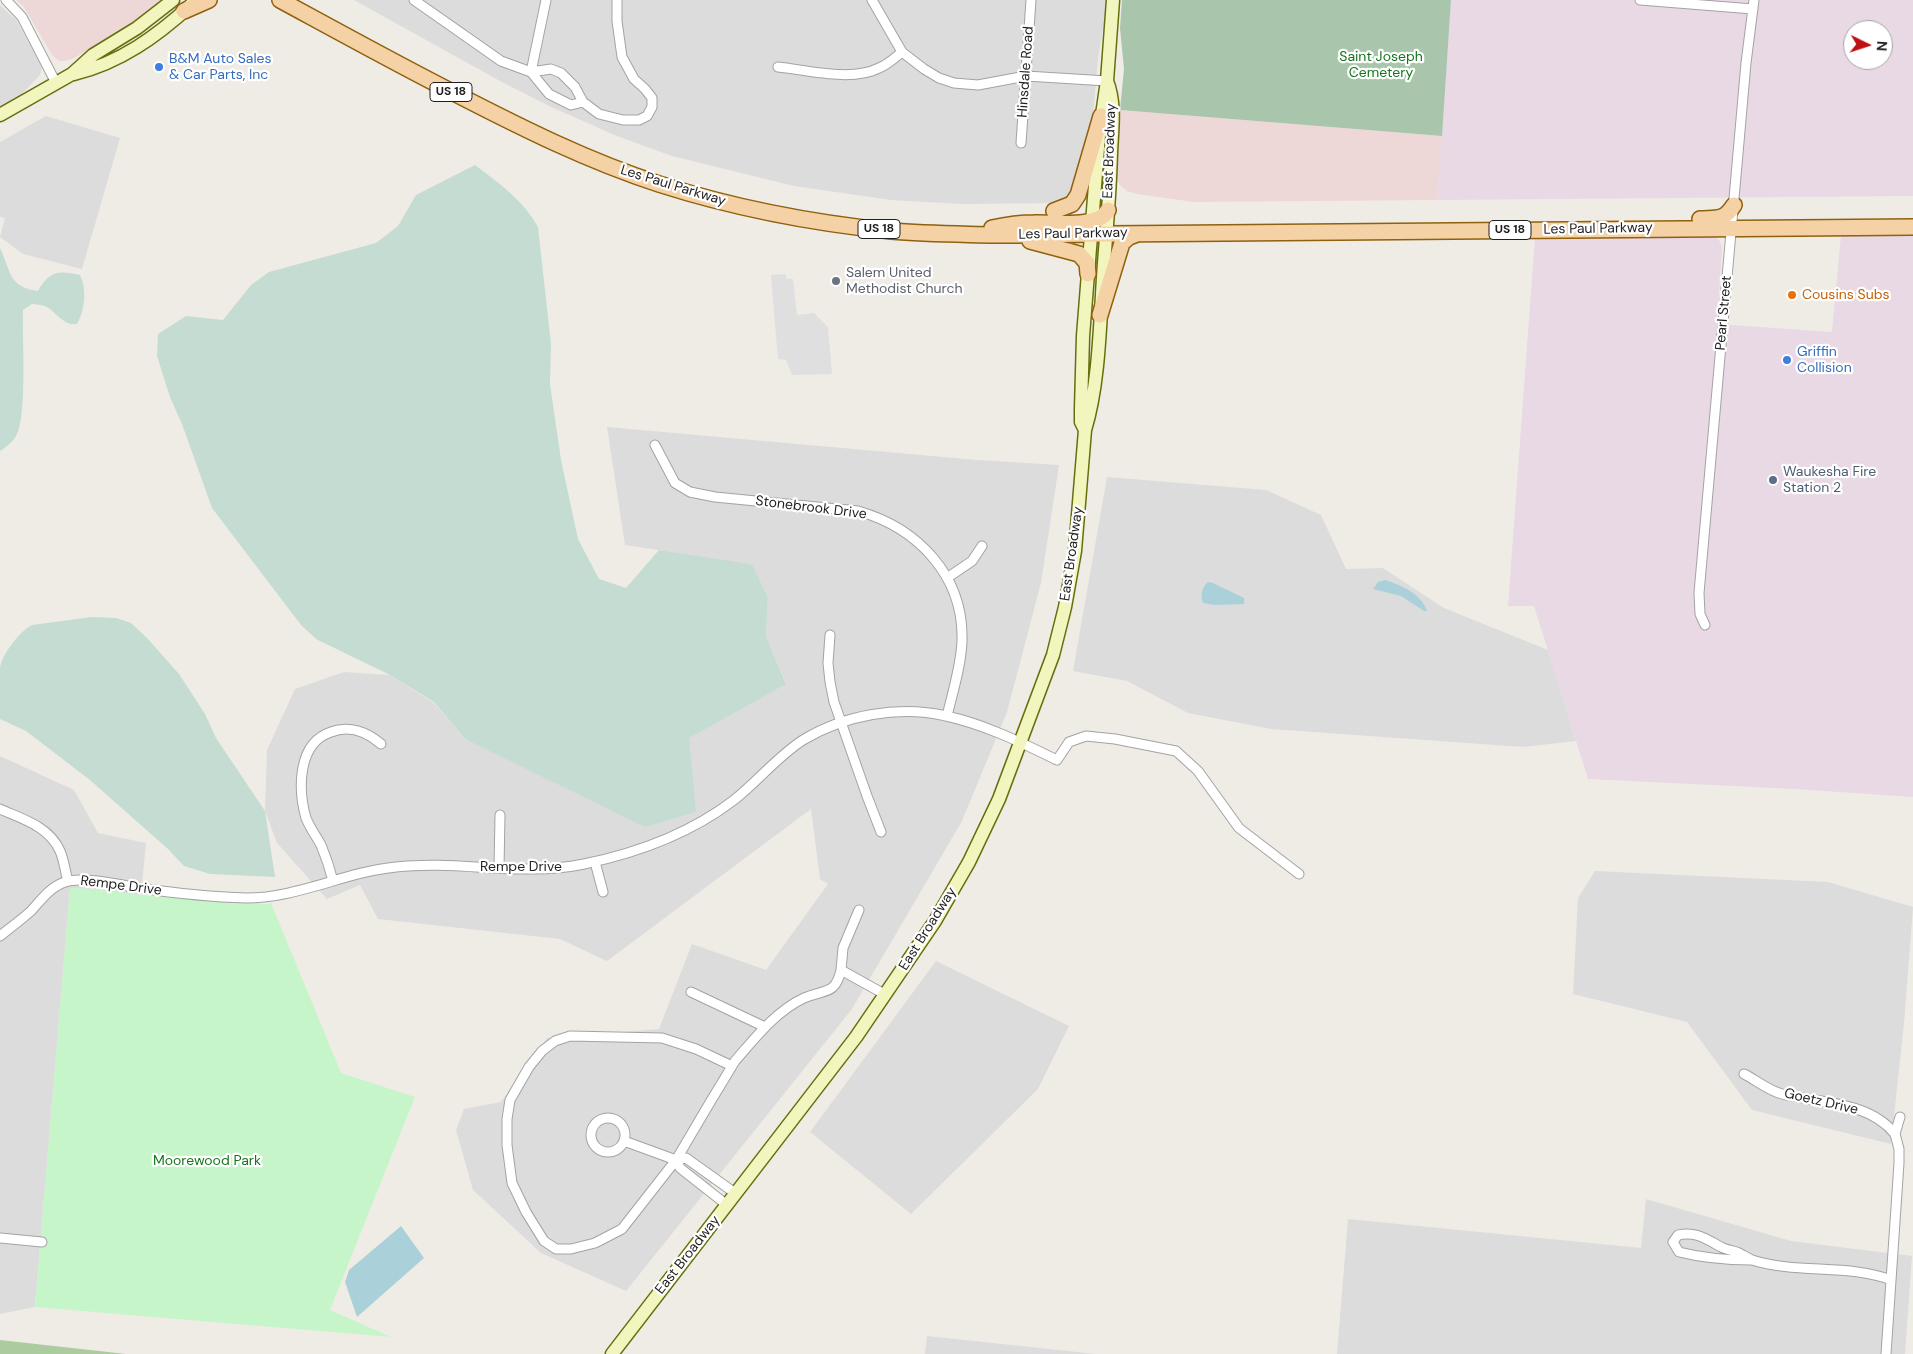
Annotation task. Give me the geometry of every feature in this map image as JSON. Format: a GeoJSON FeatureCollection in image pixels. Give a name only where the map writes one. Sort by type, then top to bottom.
{"type":"FeatureCollection","features":[{"type":"Feature","properties":{"kind":"main road"},"geometry":{"type":"LineString","coordinates":[[0,115],[72,74],[93,55],[137,28],[173,0]]}},
{"type":"Feature","properties":{"kind":"main road"},"geometry":{"type":"LineString","coordinates":[[72,74],[93,69],[116,59],[149,39],[184,12],[196,0]]}},
{"type":"Feature","properties":{"kind":"main road"},"geometry":{"type":"LineString","coordinates":[[184,12],[208,0]]}},
{"type":"Feature","properties":{"kind":"main road","name":"Les Paul Parkway"},"geometry":{"type":"LineString","coordinates":[[280,0],[382,56],[516,125],[583,156],[657,183],[743,207],[802,219],[892,231],[1006,235],[1099,222],[1140,234],[1913,227]]}},
{"type":"Feature","properties":{"kind":"main road","name":"East Broadway"},"geometry":{"type":"LineString","coordinates":[[612,1354],[759,1164],[886,995],[935,921],[966,868],[997,804],[1050,665],[1065,607],[1076,539],[1085,430],[1090,414],[1096,375],[1100,315],[1101,116],[1107,81],[1113,0]]}},
{"type":"Feature","properties":{"kind":"main road","name":"East Broadway"},"geometry":{"type":"LineString","coordinates":[[1085,430],[1081,422],[1081,370],[1088,274],[1099,222],[1113,114],[1107,81]]}},
{"type":"Feature","properties":{"kind":"main road"},"geometry":{"type":"LineString","coordinates":[[1054,211],[1072,204],[1078,194],[1101,116]]}},
{"type":"Feature","properties":{"kind":"main road"},"geometry":{"type":"LineString","coordinates":[[1584,229],[1640,220],[1721,218],[1728,214],[1734,205]]}},
{"type":"Feature","properties":{"kind":"main road"},"geometry":{"type":"LineString","coordinates":[[961,234],[1005,225],[1099,222]]}},
{"type":"Feature","properties":{"kind":"main road"},"geometry":{"type":"LineString","coordinates":[[1100,315],[1122,243],[1129,237],[1140,234]]}},
{"type":"Feature","properties":{"kind":"main road"},"geometry":{"type":"LineString","coordinates":[[1006,235],[1080,254],[1087,263],[1088,274]]}},
{"type":"Feature","properties":{"kind":"street"},"geometry":{"type":"LineString","coordinates":[[6,0],[22,17],[56,83]]}},
{"type":"Feature","properties":{"kind":"street"},"geometry":{"type":"LineString","coordinates":[[414,0],[501,61],[531,72],[550,69],[561,73],[575,87],[584,102],[599,114],[623,120],[639,120],[647,116],[652,106],[652,98],[634,79],[622,56],[617,21],[617,0]]}},
{"type":"Feature","properties":{"kind":"street"},"geometry":{"type":"LineString","coordinates":[[531,72],[546,0]]}},
{"type":"Feature","properties":{"kind":"street"},"geometry":{"type":"LineString","coordinates":[[872,0],[902,52],[939,78],[954,83],[978,85],[1026,76],[1107,81]]}},
{"type":"Feature","properties":{"kind":"street","name":"Hinsdale Road"},"geometry":{"type":"LineString","coordinates":[[1021,143],[1031,0]]}},
{"type":"Feature","properties":{"kind":"street"},"geometry":{"type":"LineString","coordinates":[[1640,0],[1754,4]]}},
{"type":"Feature","properties":{"kind":"street","name":"Pearl Street"},"geometry":{"type":"LineString","coordinates":[[1705,625],[1698,603],[1731,229],[1754,4]]}},
{"type":"Feature","properties":{"kind":"street"},"geometry":{"type":"LineString","coordinates":[[778,67],[843,75],[855,74],[881,68],[902,52]]}},
{"type":"Feature","properties":{"kind":"street"},"geometry":{"type":"LineString","coordinates":[[531,72],[549,94],[571,105],[584,102]]}},
{"type":"Feature","properties":{"kind":"street","name":"Stonebrook Drive"},"geometry":{"type":"LineString","coordinates":[[655,445],[675,483],[690,492],[714,497],[843,509],[875,516],[895,525],[915,539],[930,553],[947,578],[958,607],[962,638],[960,662],[947,716]]}},
{"type":"Feature","properties":{"kind":"street"},"geometry":{"type":"LineString","coordinates":[[947,578],[972,561],[982,546]]}},
{"type":"Feature","properties":{"kind":"street"},"geometry":{"type":"LineString","coordinates":[[830,635],[828,663],[830,682],[841,722],[882,832]]}},
{"type":"Feature","properties":{"kind":"street","name":"Rempe Drive"},"geometry":{"type":"LineString","coordinates":[[0,936],[49,892],[68,881],[92,881],[176,892],[259,898],[289,893],[370,871],[406,866],[563,868],[618,856],[656,843],[715,814],[804,740],[841,722],[892,712],[918,712],[947,716],[1021,742],[1057,760],[1069,742],[1086,736],[1115,739],[1176,751],[1198,771],[1239,828],[1299,874]]}},
{"type":"Feature","properties":{"kind":"street"},"geometry":{"type":"LineString","coordinates":[[333,881],[322,848],[307,821],[302,804],[302,774],[305,760],[308,752],[318,741],[333,731],[356,730],[370,735],[380,744]]}},
{"type":"Feature","properties":{"kind":"street"},"geometry":{"type":"LineString","coordinates":[[0,809],[38,826],[55,841],[61,854],[68,881]]}},
{"type":"Feature","properties":{"kind":"street"},"geometry":{"type":"LineString","coordinates":[[499,868],[500,815]]}},
{"type":"Feature","properties":{"kind":"street"},"geometry":{"type":"LineString","coordinates":[[594,862],[603,892]]}},
{"type":"Feature","properties":{"kind":"street"},"geometry":{"type":"LineString","coordinates":[[732,1066],[696,1049],[662,1038],[570,1036],[555,1041],[542,1051],[529,1067],[510,1100],[507,1119],[507,1145],[512,1183],[537,1232],[544,1241],[556,1248],[566,1250],[581,1247],[617,1232],[631,1220],[676,1160],[732,1066],[765,1027],[802,999],[832,989],[836,984],[841,970],[843,948],[859,910]]}},
{"type":"Feature","properties":{"kind":"street"},"geometry":{"type":"LineString","coordinates":[[841,970],[886,995]]}},
{"type":"Feature","properties":{"kind":"street"},"geometry":{"type":"LineString","coordinates":[[690,992],[765,1027]]}},
{"type":"Feature","properties":{"kind":"street","name":"Goetz Drive"},"geometry":{"type":"LineString","coordinates":[[1744,1074],[1780,1093],[1835,1103],[1869,1114],[1889,1126],[1895,1134]]}},
{"type":"Feature","properties":{"kind":"street"},"geometry":{"type":"LineString","coordinates":[[1886,1354],[1899,1163],[1899,1149],[1895,1134],[1900,1117]]}},
{"type":"Feature","properties":{"kind":"street"},"geometry":{"type":"LineString","coordinates":[[624,1141],[676,1160],[686,1158],[735,1193]]}},
{"type":"Feature","properties":{"kind":"street"},"geometry":{"type":"LineString","coordinates":[[676,1160],[680,1168],[726,1205]]}},
{"type":"Feature","properties":{"kind":"street"},"geometry":{"type":"LineString","coordinates":[[1751,1260],[1738,1252],[1722,1248],[1699,1234],[1687,1233],[1678,1235],[1674,1242],[1679,1252],[1699,1257],[1751,1260],[1812,1269],[1864,1272],[1892,1280]]}},
{"type":"Feature","properties":{"kind":"street"},"geometry":{"type":"LineString","coordinates":[[0,1238],[42,1242]]}},
{"type":"Feature","properties":{"kind":"shaded area"},"geometry":{"type":"Polygon","coordinates":[[[16,0],[167,0],[116,36],[72,59],[59,61],[52,55],[24,7],[16,0]]]}},
{"type":"Feature","properties":{"kind":"shaded area"},"geometry":{"type":"Polygon","coordinates":[[[354,0],[1108,0],[1098,58],[1092,128],[1074,196],[1060,203],[962,204],[891,200],[794,186],[672,156],[617,136],[551,107],[354,0]]]}},
{"type":"Feature","properties":{"kind":"shaded area"},"geometry":{"type":"Polygon","coordinates":[[[1451,0],[1913,0],[1913,196],[1437,200],[1451,0]]]}},
{"type":"Feature","properties":{"kind":"shaded area"},"geometry":{"type":"Polygon","coordinates":[[[0,5],[17,21],[42,67],[40,75],[21,95],[0,106],[0,5]]]}},
{"type":"Feature","properties":{"kind":"shaded area"},"geometry":{"type":"Polygon","coordinates":[[[1120,110],[1442,136],[1437,200],[1194,202],[1137,194],[1127,191],[1121,186],[1116,174],[1120,110]]]}},
{"type":"Feature","properties":{"kind":"shaded area"},"geometry":{"type":"Polygon","coordinates":[[[46,116],[120,138],[82,269],[23,254],[0,237],[5,218],[0,217],[0,142],[46,116]]]}},
{"type":"Feature","properties":{"kind":"shaded area"},"geometry":{"type":"Polygon","coordinates":[[[1913,234],[1913,797],[1588,779],[1534,606],[1508,606],[1535,237],[1712,236],[1719,240],[1722,248],[1717,324],[1832,332],[1841,235],[1913,234]]]}},
{"type":"Feature","properties":{"kind":"shaded area"},"geometry":{"type":"Polygon","coordinates":[[[785,274],[787,279],[793,279],[797,315],[814,313],[828,327],[832,374],[792,375],[786,360],[778,359],[771,275],[785,274]]]}},
{"type":"Feature","properties":{"kind":"shaded area"},"geometry":{"type":"Polygon","coordinates":[[[607,427],[977,460],[1059,465],[1041,583],[1007,712],[962,821],[852,1009],[626,1291],[541,1253],[473,1190],[456,1130],[464,1109],[501,1102],[547,1038],[659,1029],[692,944],[766,970],[828,884],[820,879],[811,809],[607,961],[560,939],[378,919],[360,885],[327,899],[277,843],[265,811],[267,750],[295,689],[344,672],[390,675],[434,703],[465,739],[695,812],[688,738],[786,683],[766,636],[768,597],[752,564],[625,545],[607,427]]]}},
{"type":"Feature","properties":{"kind":"shaded area"},"geometry":{"type":"Polygon","coordinates":[[[1107,477],[1266,490],[1321,515],[1346,569],[1383,568],[1444,608],[1548,650],[1576,741],[1523,747],[1271,729],[1188,713],[1127,681],[1073,671],[1107,477]]]}},
{"type":"Feature","properties":{"kind":"shaded area"},"geometry":{"type":"Polygon","coordinates":[[[0,756],[74,790],[98,833],[146,843],[141,895],[70,889],[35,1307],[0,1314],[0,756]]]}},
{"type":"Feature","properties":{"kind":"shaded area"},"geometry":{"type":"Polygon","coordinates":[[[1595,871],[1828,882],[1913,907],[1904,1023],[1891,1144],[1752,1110],[1687,1022],[1573,994],[1578,898],[1595,871]]]}},
{"type":"Feature","properties":{"kind":"shaded area"},"geometry":{"type":"Polygon","coordinates":[[[936,961],[1069,1026],[1038,1089],[911,1214],[810,1132],[936,961]]]}},
{"type":"Feature","properties":{"kind":"shaded area"},"geometry":{"type":"Polygon","coordinates":[[[1646,1199],[1791,1241],[1912,1256],[1905,1354],[1337,1354],[1348,1219],[1641,1248],[1646,1199]]]}},
{"type":"Feature","properties":{"kind":"shaded area"},"geometry":{"type":"Polygon","coordinates":[[[927,1336],[1096,1354],[925,1354],[927,1336]]]}},
{"type":"Feature","properties":{"kind":"green space","name":"Saint Joseph Cemetery"},"geometry":{"type":"Polygon","coordinates":[[[1122,0],[1451,0],[1442,136],[1120,110],[1124,69],[1120,28],[1122,0]]]}},
{"type":"Feature","properties":{"kind":"green space"},"geometry":{"type":"Polygon","coordinates":[[[475,165],[518,201],[538,227],[551,344],[550,384],[561,460],[578,539],[599,579],[626,588],[659,550],[752,564],[768,597],[766,636],[786,684],[689,738],[696,812],[645,827],[465,739],[434,702],[390,675],[316,639],[301,625],[212,508],[182,424],[170,397],[157,356],[158,334],[186,316],[223,320],[251,285],[269,272],[376,243],[398,226],[416,195],[475,165]]]}},
{"type":"Feature","properties":{"kind":"green space"},"geometry":{"type":"Polygon","coordinates":[[[0,248],[12,277],[21,286],[38,291],[46,279],[55,274],[80,275],[84,287],[84,300],[77,324],[64,321],[45,306],[32,304],[23,310],[22,414],[15,438],[0,451],[0,248]]]}},
{"type":"Feature","properties":{"kind":"green space"},"geometry":{"type":"Polygon","coordinates":[[[92,617],[116,618],[131,623],[179,674],[205,714],[216,738],[265,811],[275,877],[210,874],[184,866],[168,849],[90,780],[26,731],[0,719],[1,662],[17,638],[32,625],[92,617]]]}},
{"type":"Feature","properties":{"kind":"green space","name":"Moorewood Park"},"geometry":{"type":"Polygon","coordinates":[[[70,888],[182,899],[271,903],[341,1073],[415,1097],[330,1310],[391,1337],[35,1307],[70,888]]]}},
{"type":"Feature","properties":{"kind":"green space"},"geometry":{"type":"Polygon","coordinates":[[[0,1340],[126,1354],[0,1354],[0,1340]]]}},
{"type":"Feature","properties":{"kind":"water"},"geometry":{"type":"Polygon","coordinates":[[[1385,580],[1416,595],[1427,611],[1401,596],[1373,589],[1378,582],[1385,580]]]}},
{"type":"Feature","properties":{"kind":"water"},"geometry":{"type":"Polygon","coordinates":[[[1208,582],[1244,598],[1244,604],[1214,605],[1203,603],[1202,591],[1208,582]]]}},
{"type":"Feature","properties":{"kind":"water"},"geometry":{"type":"Polygon","coordinates":[[[401,1226],[424,1258],[357,1317],[345,1282],[349,1270],[401,1226]]]}},
{"type":"Feature","properties":{"kind":"place","name":"B&M Auto Sales & Car Parts, Inc"},"geometry":{"type":"Point","coordinates":[159,67]}},
{"type":"Feature","properties":{"kind":"place","name":"Salem United Methodist Church"},"geometry":{"type":"Point","coordinates":[836,281]}},
{"type":"Feature","properties":{"kind":"place","name":"Cousins Subs"},"geometry":{"type":"Point","coordinates":[1792,295]}},
{"type":"Feature","properties":{"kind":"place","name":"Griffin Collision"},"geometry":{"type":"Point","coordinates":[1787,360]}},
{"type":"Feature","properties":{"kind":"place","name":"Waukesha Fire Station 2"},"geometry":{"type":"Point","coordinates":[1773,480]}}]}
